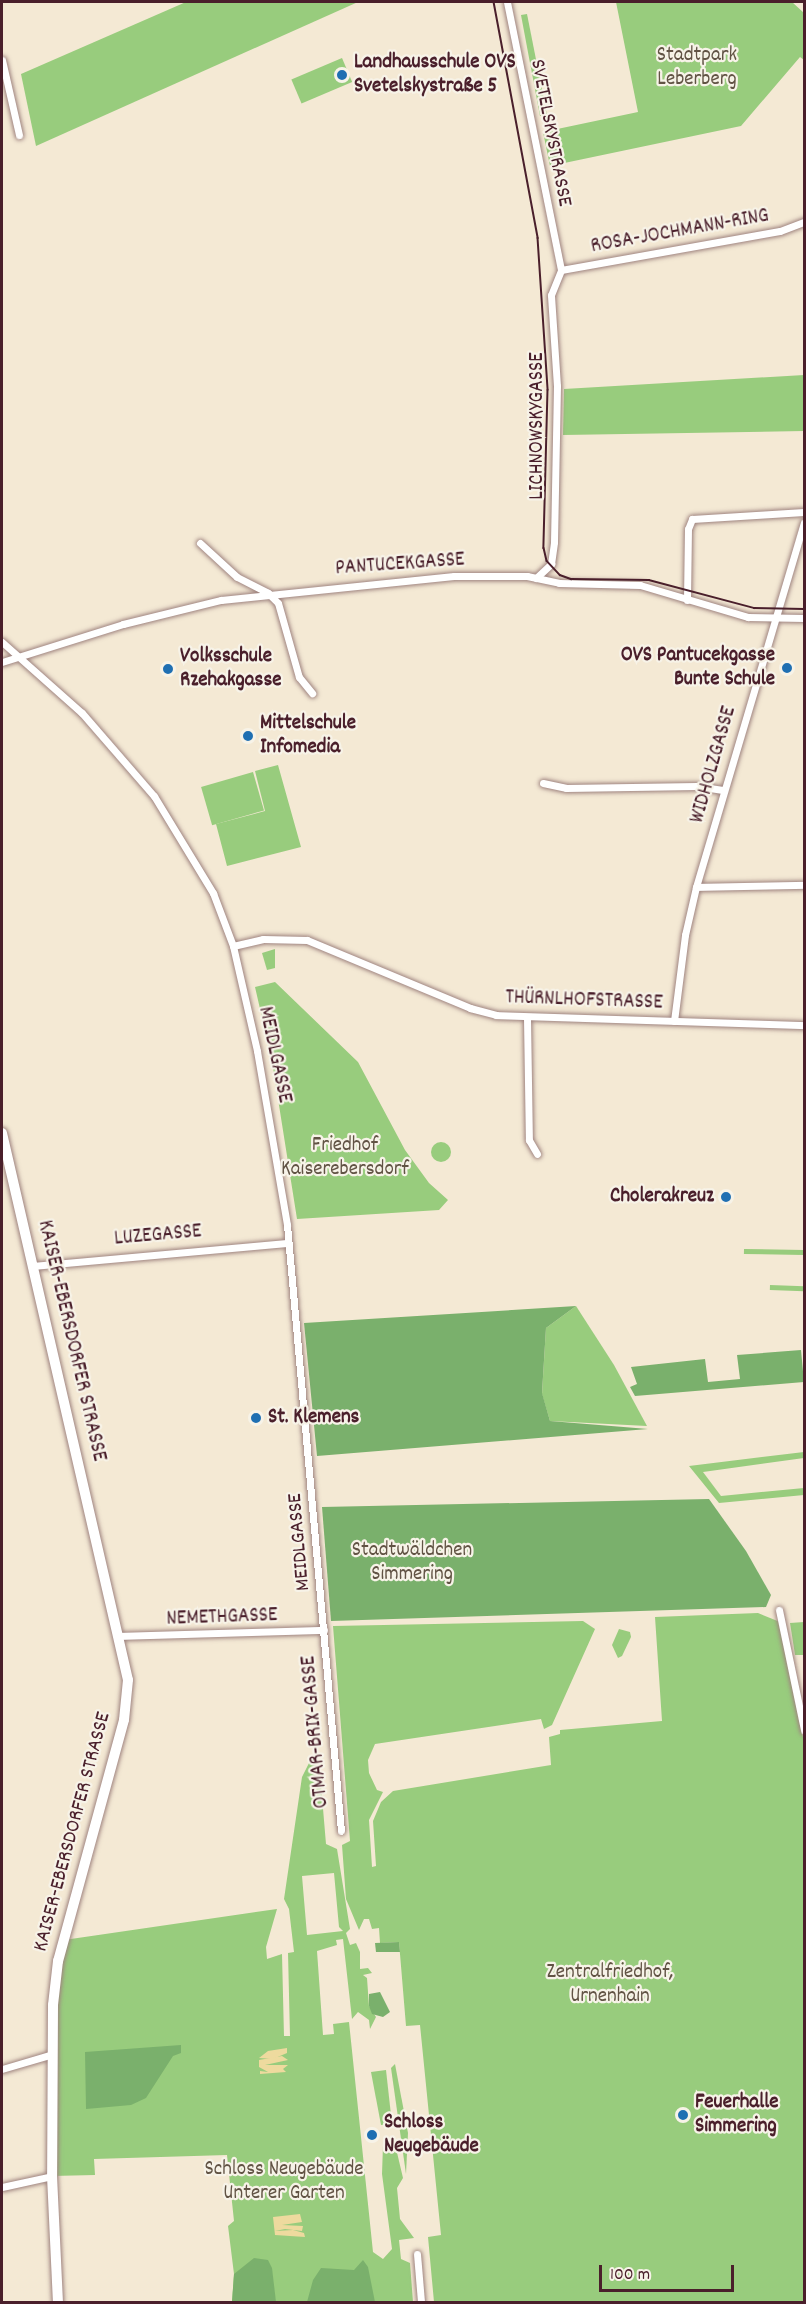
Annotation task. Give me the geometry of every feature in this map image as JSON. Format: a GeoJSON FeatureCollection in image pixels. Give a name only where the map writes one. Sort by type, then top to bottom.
{"type":"FeatureCollection","features":[{"type":"Feature","properties":{"kind":"main road","name":"KAISER-EBERSDORFER STRASSE"},"geometry":{"type":"LineString","coordinates":[[2,1133],[120,1636],[128,1680],[124,1720],[58,1961],[51,2055],[52,2176],[58,2302]]}},
{"type":"Feature","properties":{"kind":"street","name":"SVETELSKYSTRASSE"},"geometry":{"type":"LineString","coordinates":[[507,2],[561,270]]}},
{"type":"Feature","properties":{"kind":"street"},"geometry":{"type":"LineString","coordinates":[[2,60],[19,135]]}},
{"type":"Feature","properties":{"kind":"street","name":"ROSA-JOCHMANN-RING"},"geometry":{"type":"LineString","coordinates":[[561,270],[780,231],[804,222]]}},
{"type":"Feature","properties":{"kind":"street","name":"LICHNOWSKYGASSE"},"geometry":{"type":"LineString","coordinates":[[536,578],[551,564],[554,542],[557,386],[551,295],[561,270]]}},
{"type":"Feature","properties":{"kind":"street"},"geometry":{"type":"LineString","coordinates":[[687,600],[690,520],[697,516],[804,512]]}},
{"type":"Feature","properties":{"kind":"street","name":"WIDHOLZGASSE"},"geometry":{"type":"LineString","coordinates":[[674,1021],[685,935],[696,887],[804,524]]}},
{"type":"Feature","properties":{"kind":"street"},"geometry":{"type":"LineString","coordinates":[[200,543],[237,577],[268,593],[278,603],[299,677],[312,693]]}},
{"type":"Feature","properties":{"kind":"street","name":"PANTUCEKGASSE"},"geometry":{"type":"LineString","coordinates":[[2,662],[178,609],[268,593],[454,576],[536,578],[578,585],[640,585],[748,617],[804,618]]}},
{"type":"Feature","properties":{"kind":"street","name":"MEIDLGASSE"},"geometry":{"type":"LineString","coordinates":[[2,644],[18,658],[26,660],[82,713],[154,796],[213,893],[233,946],[272,1127],[286,1243],[324,1630]]}},
{"type":"Feature","properties":{"kind":"street"},"geometry":{"type":"LineString","coordinates":[[543,783],[566,788],[697,786],[723,790]]}},
{"type":"Feature","properties":{"kind":"street"},"geometry":{"type":"LineString","coordinates":[[696,887],[804,885]]}},
{"type":"Feature","properties":{"kind":"street","name":"THÜRNLHOFSTRASSE"},"geometry":{"type":"LineString","coordinates":[[233,946],[263,939],[307,940],[470,1008],[527,1018],[804,1025]]}},
{"type":"Feature","properties":{"kind":"street"},"geometry":{"type":"LineString","coordinates":[[527,1018],[529,1140],[537,1154]]}},
{"type":"Feature","properties":{"kind":"street","name":"LUZEGASSE"},"geometry":{"type":"LineString","coordinates":[[33,1266],[90,1258],[286,1243]]}},
{"type":"Feature","properties":{"kind":"street"},"geometry":{"type":"LineString","coordinates":[[779,1610],[804,1730]]}},
{"type":"Feature","properties":{"kind":"street","name":"NEMETHGASSE"},"geometry":{"type":"LineString","coordinates":[[120,1636],[324,1630]]}},
{"type":"Feature","properties":{"kind":"street","name":"OTMAR-BRIX-GASSE"},"geometry":{"type":"LineString","coordinates":[[324,1630],[341,1831]]}},
{"type":"Feature","properties":{"kind":"street"},"geometry":{"type":"LineString","coordinates":[[2,2069],[51,2055]]}},
{"type":"Feature","properties":{"kind":"street"},"geometry":{"type":"LineString","coordinates":[[2,2187],[52,2176]]}},
{"type":"Feature","properties":{"kind":"street"},"geometry":{"type":"LineString","coordinates":[[417,2254],[421,2302]]}},
{"type":"Feature","properties":{"kind":"green space"},"geometry":{"type":"Polygon","coordinates":[[[186,2],[358,2],[36,146],[21,74],[186,2]]]}},
{"type":"Feature","properties":{"kind":"green space","name":"Stadtpark Leberberg"},"geometry":{"type":"Polygon","coordinates":[[[616,2],[792,2],[804,13],[804,60],[800,57],[741,126],[550,166],[543,132],[638,112],[616,2]]]}},
{"type":"Feature","properties":{"kind":"green space"},"geometry":{"type":"Polygon","coordinates":[[[527,14],[547,115],[540,116],[521,15],[527,14]]]}},
{"type":"Feature","properties":{"kind":"green space"},"geometry":{"type":"Polygon","coordinates":[[[342,58],[352,82],[302,103],[291,79],[342,58]]]}},
{"type":"Feature","properties":{"kind":"green space"},"geometry":{"type":"Polygon","coordinates":[[[804,375],[804,431],[563,435],[564,389],[804,375]]]}},
{"type":"Feature","properties":{"kind":"green space"},"geometry":{"type":"Polygon","coordinates":[[[278,765],[301,847],[227,866],[216,824],[265,811],[255,771],[278,765]]]}},
{"type":"Feature","properties":{"kind":"green space"},"geometry":{"type":"Polygon","coordinates":[[[253,772],[264,810],[212,825],[201,787],[253,772]]]}},
{"type":"Feature","properties":{"kind":"green space"},"geometry":{"type":"Polygon","coordinates":[[[275,949],[275,968],[267,970],[262,953],[275,949]]]}},
{"type":"Feature","properties":{"kind":"green space","name":"Friedhof Kaiserebersdorf"},"geometry":{"type":"Polygon","coordinates":[[[275,982],[358,1062],[405,1150],[429,1183],[448,1200],[439,1210],[297,1219],[272,1061],[255,987],[275,982]]]}},
{"type":"Feature","properties":{"kind":"green space"},"geometry":{"type":"Polygon","coordinates":[[[437,1142],[445,1142],[451,1148],[451,1156],[445,1162],[437,1162],[431,1156],[431,1148],[437,1142]]]}},
{"type":"Feature","properties":{"kind":"green space"},"geometry":{"type":"Polygon","coordinates":[[[744,1249],[804,1250],[804,1255],[744,1254],[744,1249]]]}},
{"type":"Feature","properties":{"kind":"green space"},"geometry":{"type":"Polygon","coordinates":[[[770,1285],[804,1286],[804,1291],[770,1290],[770,1285]]]}},
{"type":"Feature","properties":{"kind":"green space"},"geometry":{"type":"Polygon","coordinates":[[[576,1306],[614,1365],[647,1426],[550,1421],[542,1394],[546,1328],[576,1306]]]}},
{"type":"Feature","properties":{"kind":"green space"},"geometry":{"type":"Polygon","coordinates":[[[576,1306],[546,1328],[542,1393],[550,1421],[648,1429],[317,1456],[304,1323],[576,1306]]]}},
{"type":"Feature","properties":{"kind":"green space"},"geometry":{"type":"Polygon","coordinates":[[[801,1350],[804,1382],[635,1396],[630,1387],[637,1384],[631,1367],[705,1359],[708,1382],[740,1379],[737,1355],[801,1350]]]}},
{"type":"Feature","properties":{"kind":"green space"},"geometry":{"type":"Polygon","coordinates":[[[804,1452],[804,1458],[703,1472],[721,1496],[804,1488],[804,1495],[719,1503],[689,1466],[804,1452]]]}},
{"type":"Feature","properties":{"kind":"green space","name":"Stadtwäldchen Simmering"},"geometry":{"type":"Polygon","coordinates":[[[709,1499],[746,1551],[771,1595],[766,1607],[331,1621],[322,1507],[709,1499]]]}},
{"type":"Feature","properties":{"kind":"green space","name":"Zentralfriedhof, Urnenhain"},"geometry":{"type":"Polygon","coordinates":[[[758,1613],[780,1622],[804,1742],[804,2302],[434,2302],[428,2237],[441,2235],[420,2025],[406,2026],[399,1942],[380,1943],[379,1928],[372,1929],[369,1919],[364,1919],[359,1930],[346,1899],[342,1845],[350,1841],[333,1626],[583,1621],[595,1629],[552,1725],[544,1729],[541,1719],[375,1744],[368,1760],[369,1773],[377,1790],[383,1792],[369,1820],[372,1867],[376,1866],[373,1821],[381,1802],[393,1791],[551,1765],[549,1737],[560,1734],[560,1730],[662,1721],[655,1617],[758,1613]]]}},
{"type":"Feature","properties":{"kind":"green space"},"geometry":{"type":"Polygon","coordinates":[[[804,1622],[804,1655],[795,1655],[790,1623],[804,1622]]]}},
{"type":"Feature","properties":{"kind":"green space"},"geometry":{"type":"Polygon","coordinates":[[[619,1629],[630,1632],[631,1637],[622,1656],[618,1658],[612,1645],[619,1629]]]}},
{"type":"Feature","properties":{"kind":"green space","name":"Schloss Neugebäude Unterer Garten"},"geometry":{"type":"Polygon","coordinates":[[[319,1761],[326,1844],[337,1849],[350,1929],[346,1933],[350,1945],[356,1943],[360,1952],[360,1969],[368,1968],[372,1973],[363,1975],[367,1978],[369,2006],[376,2017],[370,2029],[369,2020],[358,2012],[352,2019],[343,1939],[336,1940],[337,1945],[317,1951],[323,2035],[334,2034],[333,2024],[349,2022],[373,2252],[383,2259],[392,2249],[382,2174],[383,2145],[395,2144],[403,2178],[397,2188],[400,2219],[414,2238],[399,2240],[401,2259],[410,2263],[413,2302],[232,2302],[234,2274],[228,2226],[234,2221],[227,2155],[94,2159],[95,2175],[52,2176],[50,2055],[64,1940],[277,1909],[266,1947],[267,1959],[282,1954],[284,2036],[290,2036],[288,1953],[294,1952],[289,1909],[284,1899],[302,1777],[309,1763],[319,1761]],[[334,1873],[302,1876],[307,1935],[343,1931],[339,1927],[334,1873]]]}},
{"type":"Feature","properties":{"kind":"green space"},"geometry":{"type":"Polygon","coordinates":[[[399,1942],[400,1952],[376,1952],[375,1943],[399,1942]]]}},
{"type":"Feature","properties":{"kind":"green space"},"geometry":{"type":"Polygon","coordinates":[[[380,1992],[390,2012],[383,2017],[372,2014],[369,2006],[369,1994],[380,1992]]]}},
{"type":"Feature","properties":{"kind":"green space"},"geometry":{"type":"Polygon","coordinates":[[[181,2045],[181,2053],[173,2056],[146,2098],[131,2105],[86,2109],[85,2052],[181,2045]]]}},
{"type":"Feature","properties":{"kind":"green space"},"geometry":{"type":"Polygon","coordinates":[[[395,2064],[408,2133],[406,2174],[391,2068],[395,2064]]]}},
{"type":"Feature","properties":{"kind":"green space"},"geometry":{"type":"Polygon","coordinates":[[[386,2070],[392,2124],[381,2125],[371,2072],[386,2070]]]}},
{"type":"Feature","properties":{"kind":"green space"},"geometry":{"type":"Polygon","coordinates":[[[254,2258],[268,2260],[272,2268],[276,2302],[232,2302],[234,2274],[254,2258]]]}},
{"type":"Feature","properties":{"kind":"green space"},"geometry":{"type":"Polygon","coordinates":[[[363,2260],[368,2267],[375,2302],[307,2302],[313,2280],[321,2268],[354,2270],[363,2260]]]}},
{"type":"Feature","properties":{"kind":"sand"},"geometry":{"type":"Polygon","coordinates":[[[287,2048],[287,2053],[273,2059],[259,2058],[268,2051],[287,2048]]]}},
{"type":"Feature","properties":{"kind":"sand"},"geometry":{"type":"Polygon","coordinates":[[[282,2056],[288,2060],[265,2065],[288,2065],[283,2069],[286,2072],[260,2074],[260,2071],[268,2072],[259,2067],[259,2060],[282,2056]]]}},
{"type":"Feature","properties":{"kind":"sand"},"geometry":{"type":"Polygon","coordinates":[[[300,2214],[302,2222],[282,2225],[303,2226],[302,2231],[285,2229],[275,2231],[293,2230],[304,2233],[305,2237],[275,2235],[273,2217],[300,2214]]]}},
{"type":"Feature","properties":{"kind":"tram line"},"geometry":{"type":"LineString","coordinates":[[494,2],[538,238],[548,390],[544,548],[547,561],[560,575],[571,579],[649,580],[754,608],[804,609]]}},
{"type":"Feature","properties":{"kind":"place","name":"Landhausschule OVS Svetelskystraße 5"},"geometry":{"type":"Point","coordinates":[342,75]}},
{"type":"Feature","properties":{"kind":"place","name":"OVS Pantucekgasse Bunte Schule"},"geometry":{"type":"Point","coordinates":[787,668]}},
{"type":"Feature","properties":{"kind":"place","name":"Volksschule Rzehakgasse"},"geometry":{"type":"Point","coordinates":[168,669]}},
{"type":"Feature","properties":{"kind":"place","name":"Mittelschule Infomedia"},"geometry":{"type":"Point","coordinates":[248,736]}},
{"type":"Feature","properties":{"kind":"place","name":"Cholerakreuz"},"geometry":{"type":"Point","coordinates":[726,1197]}},
{"type":"Feature","properties":{"kind":"place","name":"St. Klemens"},"geometry":{"type":"Point","coordinates":[256,1418]}},
{"type":"Feature","properties":{"kind":"place","name":"Feuerhalle Simmering"},"geometry":{"type":"Point","coordinates":[683,2115]}},
{"type":"Feature","properties":{"kind":"place","name":"Schloss Neugebäude"},"geometry":{"type":"Point","coordinates":[372,2135]}}]}
